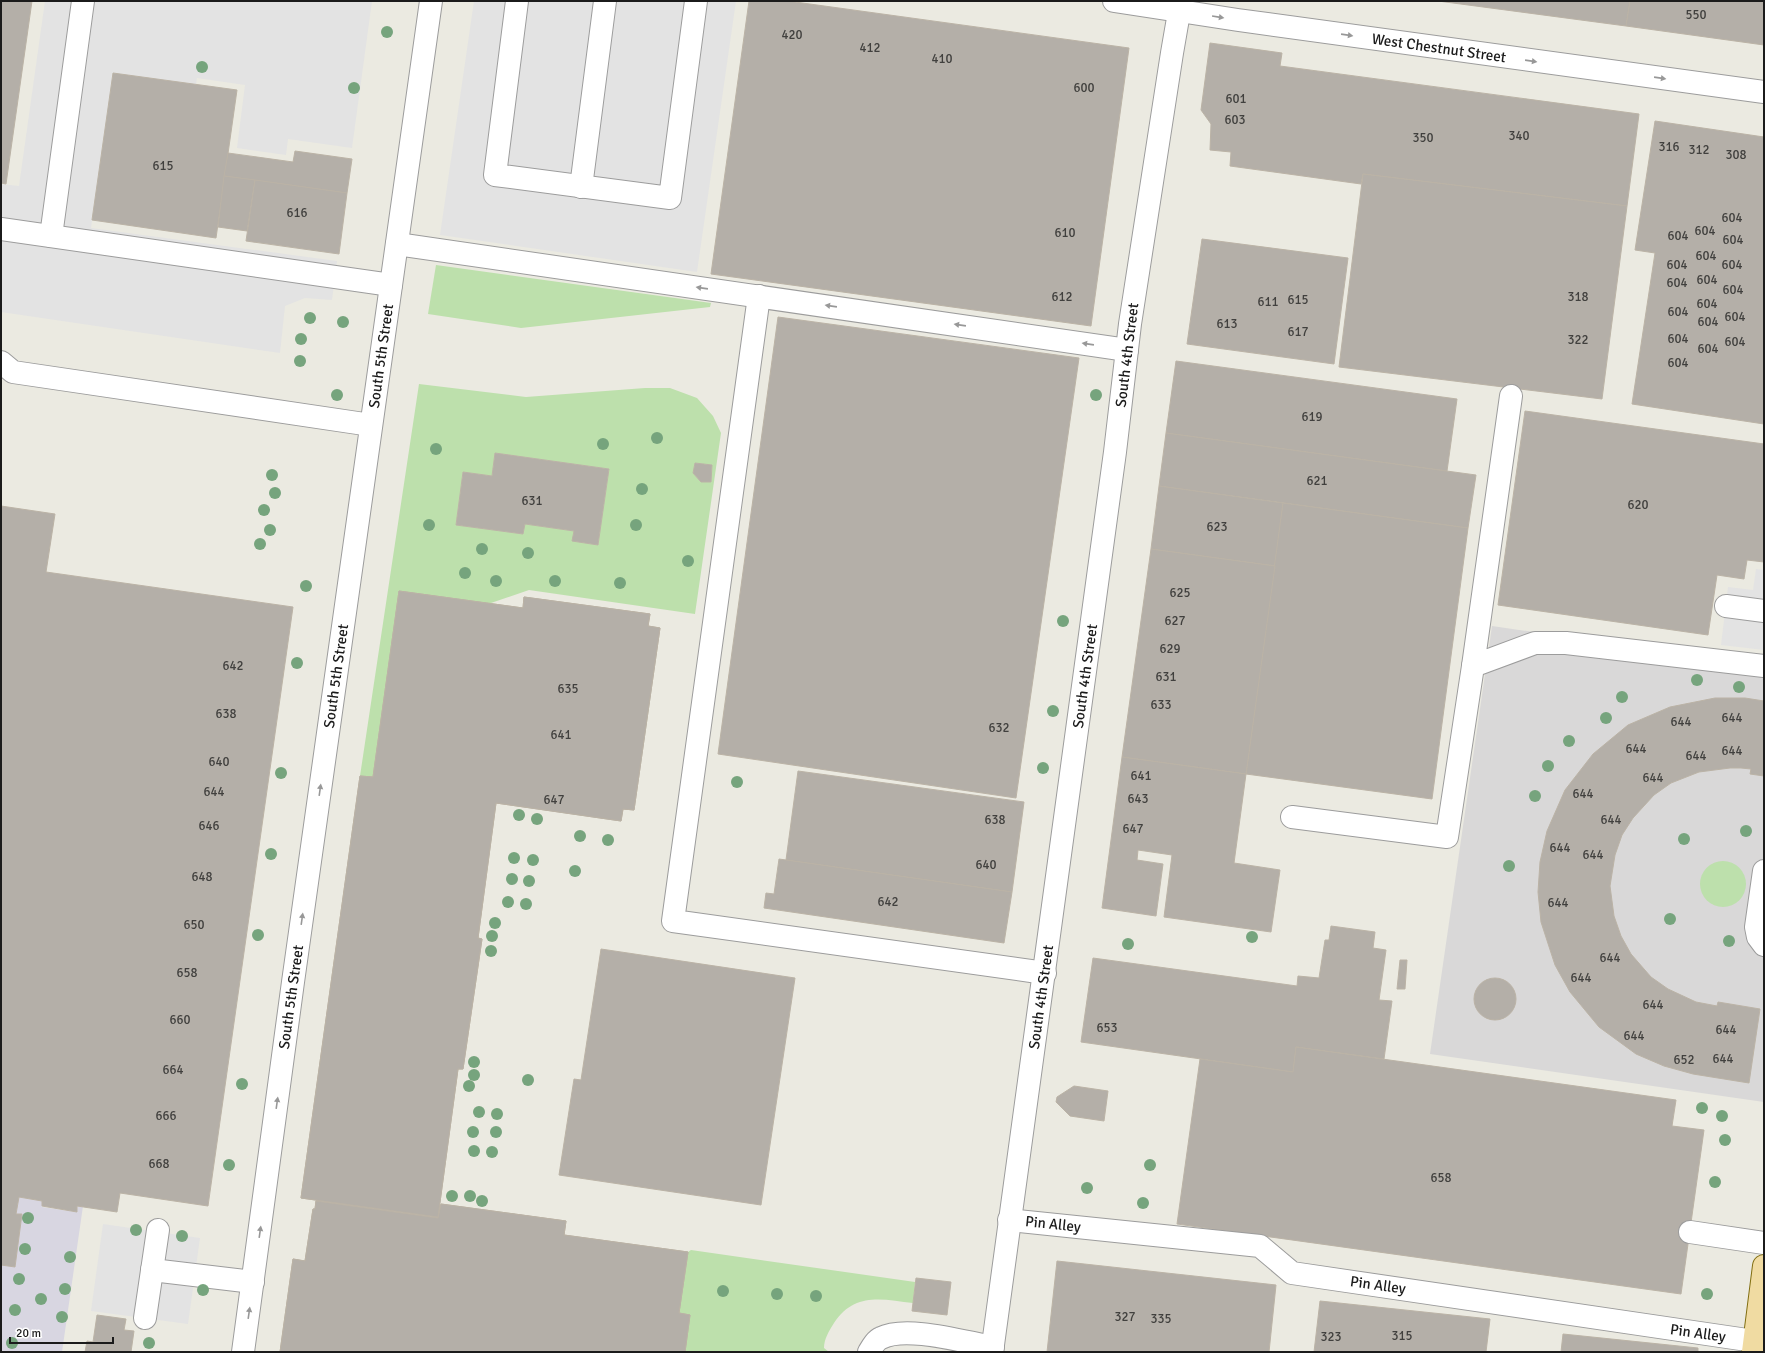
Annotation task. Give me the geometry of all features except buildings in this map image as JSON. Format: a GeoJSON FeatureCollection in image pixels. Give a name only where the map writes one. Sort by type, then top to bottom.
{"type":"FeatureCollection","features":[{"type":"Feature","properties":{"kind":"main road"},"geometry":{"type":"LineString","coordinates":[[1754,1346],[1764,1266]]}},
{"type":"Feature","properties":{"kind":"street"},"geometry":{"type":"LineString","coordinates":[[51,236],[83,1]]}},
{"type":"Feature","properties":{"kind":"street","name":"South 5th Street"},"geometry":{"type":"LineString","coordinates":[[243,1352],[292,990],[431,1]]}},
{"type":"Feature","properties":{"kind":"street"},"geometry":{"type":"LineString","coordinates":[[517,1],[495,175],[670,198],[696,1]]}},
{"type":"Feature","properties":{"kind":"street"},"geometry":{"type":"LineString","coordinates":[[581,187],[605,1]]}},
{"type":"Feature","properties":{"kind":"street","name":"West Chestnut Street"},"geometry":{"type":"LineString","coordinates":[[1114,1],[1180,6],[1238,20],[1764,92]]}},
{"type":"Feature","properties":{"kind":"street","name":"South 4th Street"},"geometry":{"type":"LineString","coordinates":[[992,1349],[1045,973],[1114,460],[1127,350],[1180,6]]}},
{"type":"Feature","properties":{"kind":"street"},"geometry":{"type":"LineString","coordinates":[[1,229],[391,285]]}},
{"type":"Feature","properties":{"kind":"street"},"geometry":{"type":"LineString","coordinates":[[397,244],[1127,350]]}},
{"type":"Feature","properties":{"kind":"street"},"geometry":{"type":"LineString","coordinates":[[759,296],[673,921],[1045,973]]}},
{"type":"Feature","properties":{"kind":"street"},"geometry":{"type":"LineString","coordinates":[[1,362],[13,372],[372,425]]}},
{"type":"Feature","properties":{"kind":"street"},"geometry":{"type":"LineString","coordinates":[[1292,816],[1447,837],[1511,396]]}},
{"type":"Feature","properties":{"kind":"street"},"geometry":{"type":"LineString","coordinates":[[1726,606],[1764,611]]}},
{"type":"Feature","properties":{"kind":"street"},"geometry":{"type":"LineString","coordinates":[[1473,666],[1535,643],[1566,643],[1764,666]]}},
{"type":"Feature","properties":{"kind":"street"},"geometry":{"type":"LineString","coordinates":[[1764,871],[1756,927],[1758,937],[1764,945]]}},
{"type":"Feature","properties":{"kind":"street","name":"Pin Alley"},"geometry":{"type":"LineString","coordinates":[[1009,1220],[1260,1246],[1292,1273],[1754,1346]]}},
{"type":"Feature","properties":{"kind":"street"},"geometry":{"type":"LineString","coordinates":[[145,1318],[158,1230]]}},
{"type":"Feature","properties":{"kind":"street"},"geometry":{"type":"LineString","coordinates":[[1690,1232],[1764,1243]]}},
{"type":"Feature","properties":{"kind":"street"},"geometry":{"type":"LineString","coordinates":[[152,1270],[253,1282]]}},
{"type":"Feature","properties":{"kind":"street"},"geometry":{"type":"LineString","coordinates":[[870,1352],[879,1339],[890,1334],[906,1332],[992,1349]]}},
{"type":"Feature","properties":{"kind":"shaded area"},"geometry":{"type":"Polygon","coordinates":[[[45,1],[372,1],[352,148],[288,139],[286,155],[237,148],[245,85],[197,78],[196,85],[113,73],[91,228],[337,261],[332,300],[305,298],[285,306],[280,353],[1,312],[1,184],[19,186],[45,1]]]}},
{"type":"Feature","properties":{"kind":"shaded area"},"geometry":{"type":"Polygon","coordinates":[[[474,1],[736,1],[697,272],[440,235],[474,1]]]}},
{"type":"Feature","properties":{"kind":"shaded area"},"geometry":{"type":"Polygon","coordinates":[[[1756,569],[1764,570],[1764,650],[1721,645],[1728,587],[1753,590],[1756,569]]]}},
{"type":"Feature","properties":{"kind":"shaded area"},"geometry":{"type":"Polygon","coordinates":[[[1492,626],[1764,665],[1764,1102],[1430,1054],[1492,626]]]}},
{"type":"Feature","properties":{"kind":"shaded area"},"geometry":{"type":"Polygon","coordinates":[[[19,1197],[42,1201],[42,1207],[76,1212],[77,1206],[83,1206],[62,1352],[1,1352],[1,1265],[15,1267],[22,1215],[16,1214],[19,1197]]]}},
{"type":"Feature","properties":{"kind":"shaded area"},"geometry":{"type":"Polygon","coordinates":[[[103,1224],[200,1238],[188,1324],[91,1311],[103,1224]]]}},
{"type":"Feature","properties":{"kind":"green space"},"geometry":{"type":"Polygon","coordinates":[[[436,265],[711,303],[710,307],[521,328],[428,314],[436,265]]]}},
{"type":"Feature","properties":{"kind":"green space"},"geometry":{"type":"Polygon","coordinates":[[[419,384],[526,397],[645,388],[670,388],[697,398],[713,416],[721,433],[695,614],[529,590],[488,604],[399,591],[373,777],[360,776],[419,384]],[[495,453],[492,476],[463,472],[456,525],[523,534],[525,524],[574,531],[573,541],[598,545],[609,469],[495,453]],[[695,463],[693,473],[701,482],[711,482],[712,465],[695,463]]]}},
{"type":"Feature","properties":{"kind":"green space"},"geometry":{"type":"Polygon","coordinates":[[[1723,861],[1736,865],[1742,871],[1746,884],[1742,897],[1736,903],[1723,907],[1710,903],[1704,897],[1700,884],[1704,871],[1710,865],[1723,861]]]}},
{"type":"Feature","properties":{"kind":"green space"},"geometry":{"type":"Polygon","coordinates":[[[691,1250],[915,1282],[913,1303],[880,1299],[860,1302],[850,1306],[834,1323],[827,1335],[824,1348],[829,1352],[685,1352],[690,1315],[679,1313],[688,1252],[691,1250]]]}}]}
